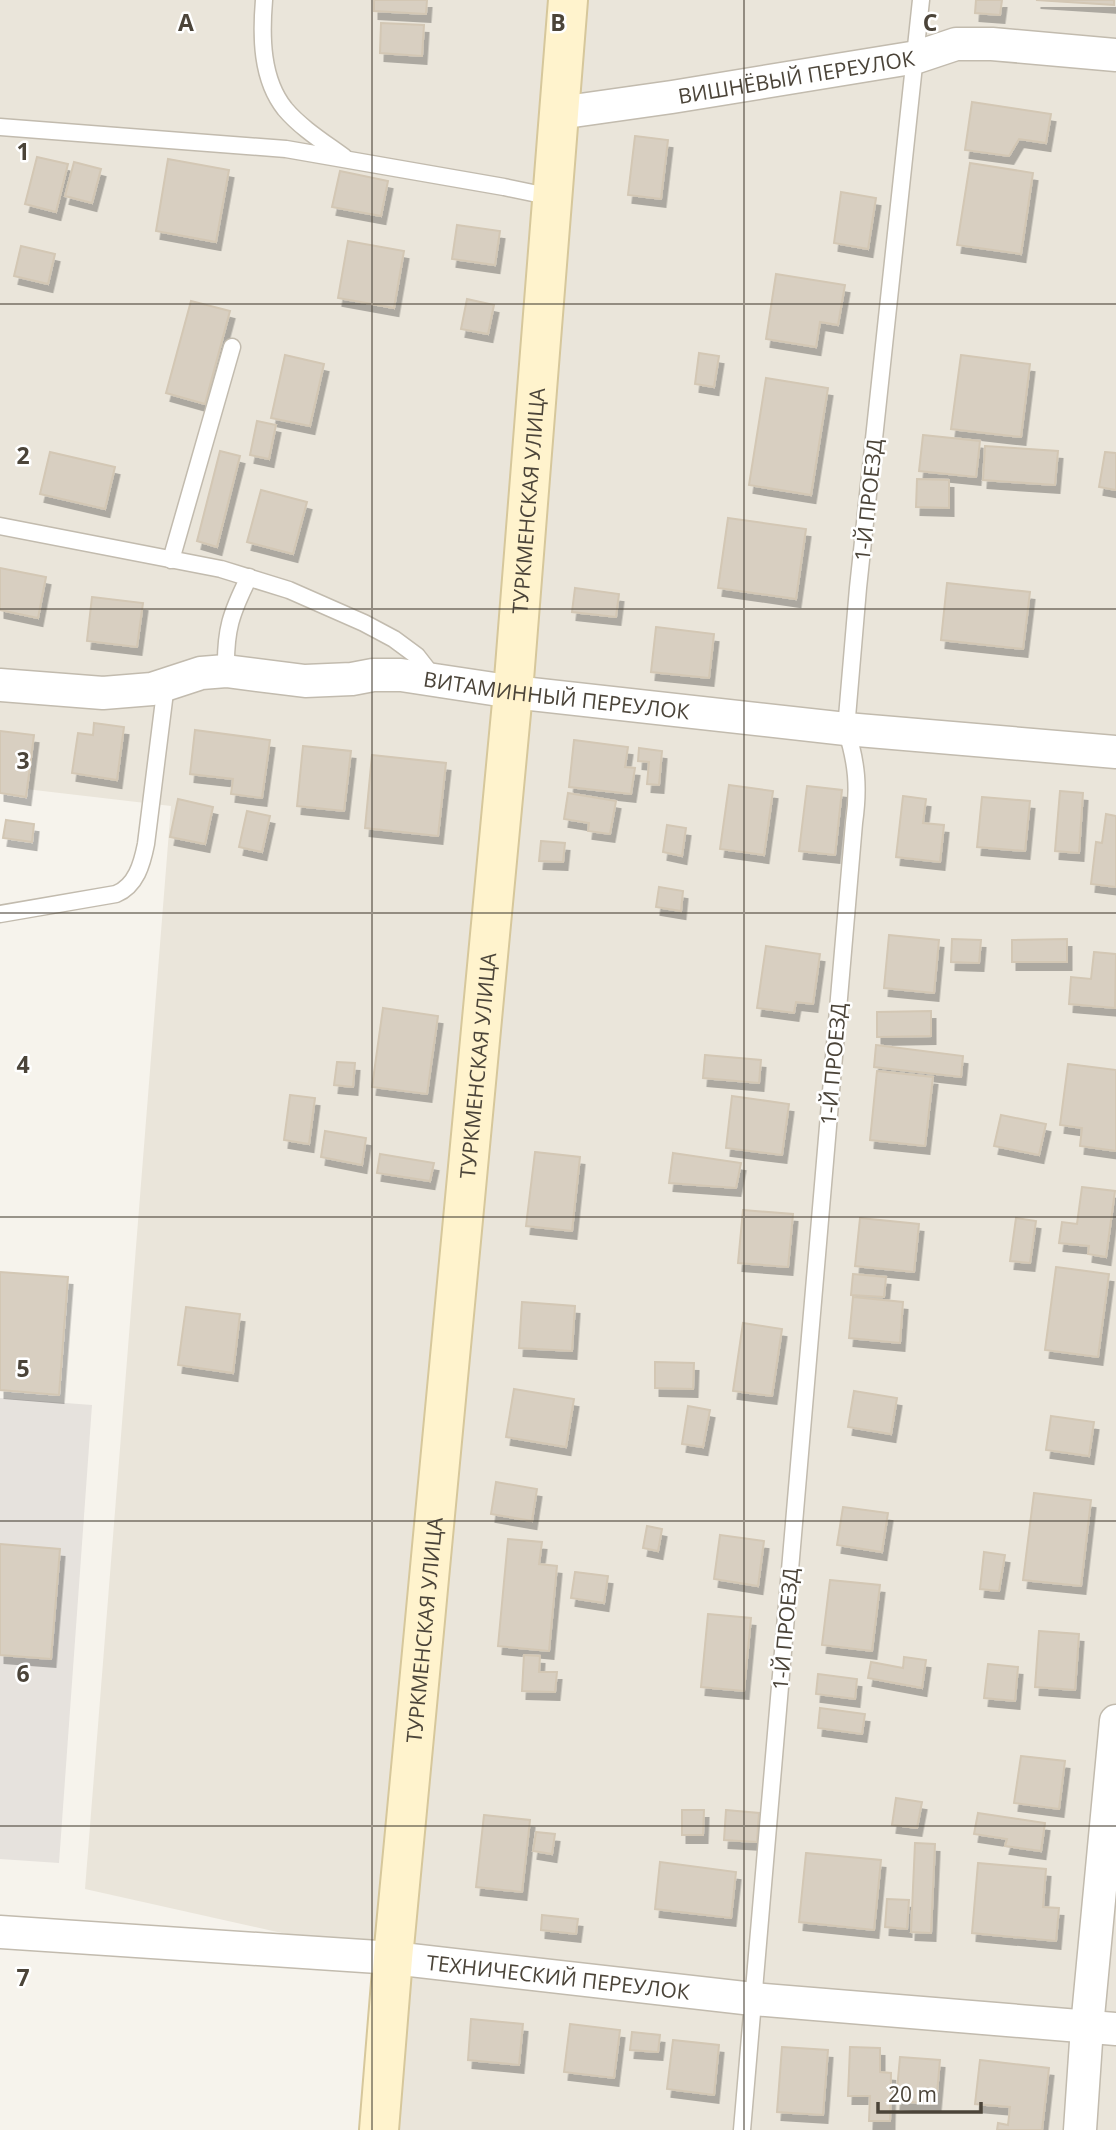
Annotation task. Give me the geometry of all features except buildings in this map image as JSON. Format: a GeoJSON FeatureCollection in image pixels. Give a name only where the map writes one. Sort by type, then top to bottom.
{"type":"FeatureCollection","features":[{"type":"Feature","properties":{"kind":"main road","name":"ТУРКМЕНСКАЯ УЛИЦА"},"geometry":{"type":"LineString","coordinates":[[379,2130],[513,692],[568,0]]}},
{"type":"Feature","properties":{"kind":"street","name":"ВИШНЁВЫЙ ПЕРЕУЛОК"},"geometry":{"type":"LineString","coordinates":[[559,113],[916,57],[956,44],[992,44],[1116,55]]}},
{"type":"Feature","properties":{"kind":"street","name":"ВИТАМИННЫЙ ПЕРЕУЛОК"},"geometry":{"type":"LineString","coordinates":[[0,685],[103,693],[152,689],[201,673],[226,671],[305,681],[401,675],[513,692],[846,729],[1116,752]]}},
{"type":"Feature","properties":{"kind":"street"},"geometry":{"type":"LineString","coordinates":[[1080,2130],[1102,2028],[1116,1721]]}},
{"type":"Feature","properties":{"kind":"street","name":"ТЕХНИЧЕСКИЙ ПЕРЕУЛОК"},"geometry":{"type":"LineString","coordinates":[[0,1932],[393,1958],[753,1999],[1102,2028]]}},
{"type":"Feature","properties":{"kind":"lane"},"geometry":{"type":"LineString","coordinates":[[264,0],[262,30],[266,67],[273,87],[285,109],[347,160]]}},
{"type":"Feature","properties":{"kind":"lane","name":"1-Й ПРОЕЗД"},"geometry":{"type":"LineString","coordinates":[[742,2130],[858,794],[853,751],[846,729],[858,588],[921,0]]}},
{"type":"Feature","properties":{"kind":"lane"},"geometry":{"type":"LineString","coordinates":[[0,127],[286,149],[552,197]]}},
{"type":"Feature","properties":{"kind":"lane"},"geometry":{"type":"LineString","coordinates":[[171,560],[232,347]]}},
{"type":"Feature","properties":{"kind":"lane"},"geometry":{"type":"LineString","coordinates":[[0,526],[248,576],[289,590],[394,639],[417,656],[436,680]]}},
{"type":"Feature","properties":{"kind":"lane"},"geometry":{"type":"LineString","coordinates":[[226,671],[226,637],[230,619],[248,576]]}},
{"type":"Feature","properties":{"kind":"lane"},"geometry":{"type":"LineString","coordinates":[[0,914],[116,894],[126,890],[134,879],[146,844],[166,684]]}},
{"type":"Feature","properties":{"kind":"shaded area"},"geometry":{"type":"Polygon","coordinates":[[[0,0],[1116,0],[1116,2130],[398,2130],[393,1958],[85,1889],[171,806],[0,786],[0,0]]]}},
{"type":"Feature","properties":{"kind":"shaded area"},"geometry":{"type":"Polygon","coordinates":[[[0,1398],[92,1405],[59,1863],[0,1859],[0,1398]]]}}]}
